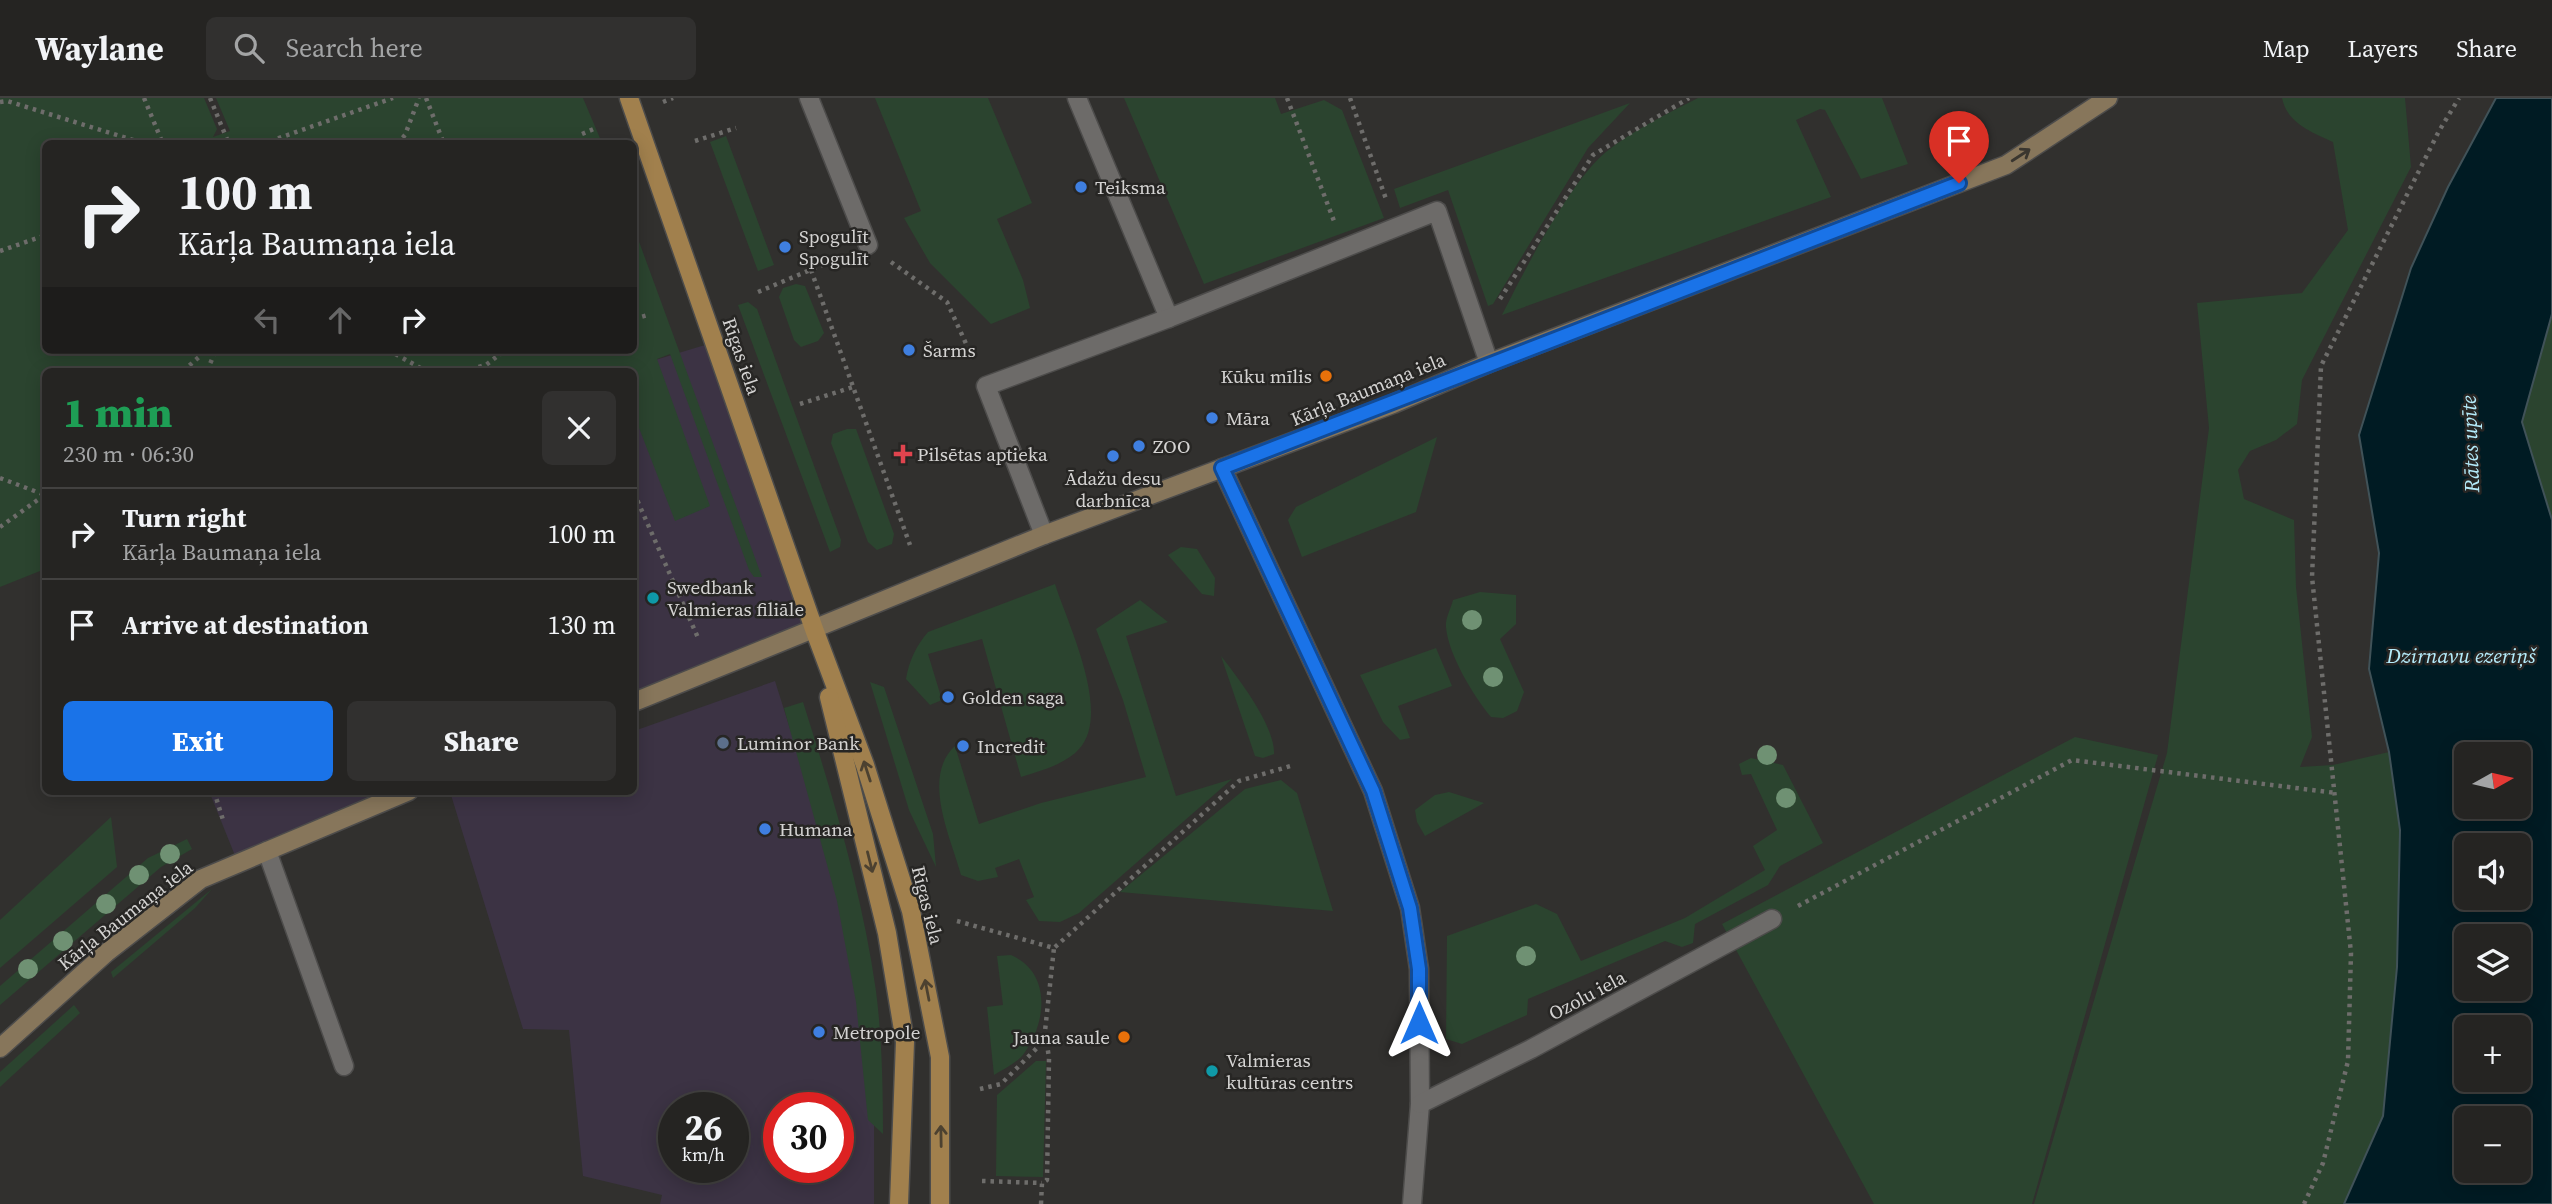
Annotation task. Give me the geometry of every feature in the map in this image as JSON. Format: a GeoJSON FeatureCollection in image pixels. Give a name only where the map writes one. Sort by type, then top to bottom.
{"type":"FeatureCollection","features":[{"type":"Feature","properties":{"kind":"main road","name":"Rīgas iela"},"geometry":{"type":"LineString","coordinates":[[629,98],[814,629],[865,765],[911,911],[940,1057],[940,1204]]}},
{"type":"Feature","properties":{"kind":"main road","name":"Rīgas iela"},"geometry":{"type":"LineString","coordinates":[[814,629],[887,933],[905,1042],[899,1204]]}},
{"type":"Feature","properties":{"kind":"street"},"geometry":{"type":"LineString","coordinates":[[809,98],[868,245]]}},
{"type":"Feature","properties":{"kind":"street"},"geometry":{"type":"LineString","coordinates":[[1077,98],[1169,318]]}},
{"type":"Feature","properties":{"kind":"street","name":"Kārļa Baumaņa iela"},"geometry":{"type":"LineString","coordinates":[[637,701],[1044,535],[1393,404],[1489,363],[2006,164],[2108,98]]}},
{"type":"Feature","properties":{"kind":"street"},"geometry":{"type":"LineString","coordinates":[[1044,535],[986,386],[1169,318],[1437,211],[1489,363]]}},
{"type":"Feature","properties":{"kind":"street"},"geometry":{"type":"LineString","coordinates":[[1222,468],[1373,791],[1410,908],[1419,969],[1420,1104],[1412,1204]]}},
{"type":"Feature","properties":{"kind":"street","name":"Kārļa Baumaņa iela"},"geometry":{"type":"LineString","coordinates":[[0,1048],[106,953],[201,879],[400,795]]}},
{"type":"Feature","properties":{"kind":"street"},"geometry":{"type":"LineString","coordinates":[[267,851],[344,1066]]}},
{"type":"Feature","properties":{"kind":"street","name":"Ozolu iela"},"geometry":{"type":"LineString","coordinates":[[1420,1104],[1531,1049],[1772,919]]}},
{"type":"Feature","properties":{"kind":"path"},"geometry":{"type":"LineString","coordinates":[[144,98],[161,140]]}},
{"type":"Feature","properties":{"kind":"path"},"geometry":{"type":"LineString","coordinates":[[210,98],[227,140]]}},
{"type":"Feature","properties":{"kind":"path"},"geometry":{"type":"LineString","coordinates":[[273,140],[393,98]]}},
{"type":"Feature","properties":{"kind":"path"},"geometry":{"type":"LineString","coordinates":[[401,140],[419,98]]}},
{"type":"Feature","properties":{"kind":"path"},"geometry":{"type":"LineString","coordinates":[[426,98],[442,140]]}},
{"type":"Feature","properties":{"kind":"path"},"geometry":{"type":"LineString","coordinates":[[663,102],[673,98]]}},
{"type":"Feature","properties":{"kind":"path"},"geometry":{"type":"LineString","coordinates":[[1287,98],[1344,248]]}},
{"type":"Feature","properties":{"kind":"path"},"geometry":{"type":"LineString","coordinates":[[1350,98],[1396,227]]}},
{"type":"Feature","properties":{"kind":"path"},"geometry":{"type":"LineString","coordinates":[[1496,307],[1593,155],[1689,98]]}},
{"type":"Feature","properties":{"kind":"path"},"geometry":{"type":"LineString","coordinates":[[2304,1204],[2323,1163],[2348,1061],[2350,953],[2336,793],[2312,578],[2321,366],[2438,131],[2459,98]]}},
{"type":"Feature","properties":{"kind":"path"},"geometry":{"type":"LineString","coordinates":[[0,102],[6,99],[134,140]]}},
{"type":"Feature","properties":{"kind":"path"},"geometry":{"type":"LineString","coordinates":[[582,134],[596,128]]}},
{"type":"Feature","properties":{"kind":"path"},"geometry":{"type":"LineString","coordinates":[[695,141],[736,128]]}},
{"type":"Feature","properties":{"kind":"path"},"geometry":{"type":"LineString","coordinates":[[0,251],[42,236]]}},
{"type":"Feature","properties":{"kind":"path"},"geometry":{"type":"LineString","coordinates":[[758,292],[868,245],[947,302],[986,386]]}},
{"type":"Feature","properties":{"kind":"path"},"geometry":{"type":"LineString","coordinates":[[811,270],[910,545]]}},
{"type":"Feature","properties":{"kind":"path"},"geometry":{"type":"LineString","coordinates":[[637,318],[648,316]]}},
{"type":"Feature","properties":{"kind":"path"},"geometry":{"type":"LineString","coordinates":[[186,368],[202,354]]}},
{"type":"Feature","properties":{"kind":"path"},"geometry":{"type":"LineString","coordinates":[[395,354],[421,368]]}},
{"type":"Feature","properties":{"kind":"path"},"geometry":{"type":"LineString","coordinates":[[474,368],[486,365],[498,354]]}},
{"type":"Feature","properties":{"kind":"path"},"geometry":{"type":"LineString","coordinates":[[800,404],[853,387]]}},
{"type":"Feature","properties":{"kind":"path"},"geometry":{"type":"LineString","coordinates":[[0,478],[42,494]]}},
{"type":"Feature","properties":{"kind":"path"},"geometry":{"type":"LineString","coordinates":[[0,527],[42,497]]}},
{"type":"Feature","properties":{"kind":"path"},"geometry":{"type":"LineString","coordinates":[[637,500],[699,640]]}},
{"type":"Feature","properties":{"kind":"path"},"geometry":{"type":"LineString","coordinates":[[1772,919],[2072,760],[2336,793]]}},
{"type":"Feature","properties":{"kind":"path"},"geometry":{"type":"LineString","coordinates":[[982,1181],[1042,1183],[1047,1180],[1049,1058],[1045,1031],[1054,948],[1239,781],[1294,765]]}},
{"type":"Feature","properties":{"kind":"path"},"geometry":{"type":"LineString","coordinates":[[215,795],[223,820]]}},
{"type":"Feature","properties":{"kind":"path"},"geometry":{"type":"LineString","coordinates":[[957,921],[1054,948]]}},
{"type":"Feature","properties":{"kind":"path"},"geometry":{"type":"LineString","coordinates":[[979,1089],[1001,1084],[1038,1047],[1045,1031]]}},
{"type":"Feature","properties":{"kind":"path"},"geometry":{"type":"LineString","coordinates":[[1041,1204],[1042,1183]]}},
{"type":"Feature","properties":{"kind":"shaded area"},"geometry":{"type":"Polygon","coordinates":[[[715,342],[814,629],[637,701],[637,368],[629,368],[715,342]]]}},
{"type":"Feature","properties":{"kind":"shaded area"},"geometry":{"type":"Polygon","coordinates":[[[775,681],[850,919],[874,1066],[874,1204],[660,1204],[662,1195],[583,1176],[569,1030],[523,1029],[451,795],[637,795],[637,730],[775,681]]]}},
{"type":"Feature","properties":{"kind":"shaded area"},"geometry":{"type":"Polygon","coordinates":[[[211,795],[400,795],[238,863],[211,795]]]}},
{"type":"Feature","properties":{"kind":"green space"},"geometry":{"type":"Polygon","coordinates":[[[0,98],[204,98],[217,129],[213,137],[230,131],[216,98],[583,98],[601,140],[42,140],[42,354],[637,354],[637,236],[762,577],[754,577],[749,570],[670,354],[657,359],[710,506],[675,521],[637,423],[637,368],[42,368],[42,570],[0,587],[0,98]]]}},
{"type":"Feature","properties":{"kind":"green space"},"geometry":{"type":"Polygon","coordinates":[[[875,98],[988,98],[1032,203],[997,219],[1023,280],[1030,308],[991,324],[930,263],[904,218],[921,211],[875,98]]]}},
{"type":"Feature","properties":{"kind":"green space"},"geometry":{"type":"Polygon","coordinates":[[[1124,98],[1275,98],[1281,114],[1324,100],[1342,110],[1384,218],[1204,284],[1124,98]]]}},
{"type":"Feature","properties":{"kind":"green space"},"geometry":{"type":"Polygon","coordinates":[[[1698,98],[1882,98],[1908,164],[1861,179],[1825,110],[1820,109],[1796,120],[1831,197],[1502,315],[1548,229],[1592,166],[1627,137],[1698,98]]]}},
{"type":"Feature","properties":{"kind":"green space"},"geometry":{"type":"Polygon","coordinates":[[[2282,98],[2405,98],[2411,167],[2302,380],[2297,424],[2276,440],[2250,451],[2238,470],[2244,499],[2294,520],[2296,587],[2312,737],[2300,767],[2333,765],[2389,752],[2400,830],[2397,967],[2383,1116],[2344,1204],[2034,1204],[2167,753],[2209,428],[2197,303],[2302,293],[2348,230],[2333,142],[2295,120],[2289,114],[2282,98]]]}},
{"type":"Feature","properties":{"kind":"green space"},"geometry":{"type":"Polygon","coordinates":[[[1630,103],[1588,148],[1493,304],[1488,306],[1448,190],[1400,208],[1394,189],[1630,103]]]}},
{"type":"Feature","properties":{"kind":"green space"},"geometry":{"type":"Polygon","coordinates":[[[726,136],[774,265],[758,271],[710,142],[726,136]]]}},
{"type":"Feature","properties":{"kind":"green space"},"geometry":{"type":"Polygon","coordinates":[[[796,284],[805,286],[824,333],[818,341],[801,347],[794,340],[779,297],[783,288],[796,284]]]}},
{"type":"Feature","properties":{"kind":"green space"},"geometry":{"type":"Polygon","coordinates":[[[748,302],[757,309],[841,540],[840,547],[830,552],[738,305],[748,302]]]}},
{"type":"Feature","properties":{"kind":"green space"},"geometry":{"type":"Polygon","coordinates":[[[2552,314],[2552,520],[2522,422],[2552,314]]]}},
{"type":"Feature","properties":{"kind":"green space"},"geometry":{"type":"Polygon","coordinates":[[[856,429],[894,534],[892,544],[877,550],[868,542],[831,443],[833,434],[856,429]]]}},
{"type":"Feature","properties":{"kind":"green space"},"geometry":{"type":"Polygon","coordinates":[[[1437,437],[1416,512],[1302,557],[1288,520],[1296,507],[1437,437]]]}},
{"type":"Feature","properties":{"kind":"green space"},"geometry":{"type":"Polygon","coordinates":[[[1181,547],[1197,549],[1215,578],[1214,596],[1202,594],[1168,555],[1181,547]]]}},
{"type":"Feature","properties":{"kind":"green space"},"geometry":{"type":"Polygon","coordinates":[[[1055,584],[1084,668],[1091,714],[1088,733],[1079,749],[1067,759],[1021,777],[982,639],[928,654],[942,700],[930,705],[906,679],[914,654],[928,632],[1055,584]]]}},
{"type":"Feature","properties":{"kind":"green space"},"geometry":{"type":"Polygon","coordinates":[[[1480,592],[1516,595],[1516,624],[1500,639],[1524,692],[1517,711],[1503,718],[1491,717],[1477,698],[1463,675],[1448,638],[1446,624],[1453,600],[1480,592]]]}},
{"type":"Feature","properties":{"kind":"green space"},"geometry":{"type":"Polygon","coordinates":[[[1140,600],[1168,622],[1126,636],[1176,796],[1232,779],[1079,913],[1060,922],[1039,921],[1026,900],[1034,897],[1019,859],[995,868],[998,877],[978,881],[961,875],[942,808],[940,774],[945,759],[955,746],[979,824],[1041,803],[1146,777],[1123,700],[1096,629],[1140,600]]]}},
{"type":"Feature","properties":{"kind":"green space"},"geometry":{"type":"Polygon","coordinates":[[[1436,648],[1452,686],[1398,706],[1410,738],[1400,740],[1383,722],[1360,675],[1436,648]]]}},
{"type":"Feature","properties":{"kind":"green space"},"geometry":{"type":"Polygon","coordinates":[[[1221,656],[1262,717],[1269,730],[1274,754],[1263,758],[1255,756],[1221,656]]]}},
{"type":"Feature","properties":{"kind":"green space"},"geometry":{"type":"Polygon","coordinates":[[[870,682],[884,687],[933,834],[936,867],[909,810],[870,682]]]}},
{"type":"Feature","properties":{"kind":"green space"},"geometry":{"type":"Polygon","coordinates":[[[803,702],[846,845],[870,954],[880,1026],[883,1134],[868,1120],[856,1002],[837,901],[784,708],[803,702]]]}},
{"type":"Feature","properties":{"kind":"green space"},"geometry":{"type":"Polygon","coordinates":[[[2075,737],[2158,755],[2032,1204],[1874,1204],[1722,924],[2075,737]]]}},
{"type":"Feature","properties":{"kind":"green space"},"geometry":{"type":"Polygon","coordinates":[[[1751,758],[1783,765],[1823,843],[1780,866],[1768,885],[1695,924],[1693,943],[1682,947],[1665,941],[1528,999],[1527,1015],[1462,1044],[1446,1039],[1447,936],[1536,904],[1557,914],[1581,961],[1685,918],[1765,870],[1753,846],[1777,830],[1751,774],[1742,775],[1739,764],[1751,758]]]}},
{"type":"Feature","properties":{"kind":"green space"},"geometry":{"type":"Polygon","coordinates":[[[1281,780],[1297,793],[1333,911],[1120,892],[1245,789],[1281,780]]]}},
{"type":"Feature","properties":{"kind":"green space"},"geometry":{"type":"Polygon","coordinates":[[[1449,792],[1484,803],[1425,836],[1417,822],[1415,810],[1435,795],[1449,792]]]}},
{"type":"Feature","properties":{"kind":"green space"},"geometry":{"type":"Polygon","coordinates":[[[111,817],[117,867],[0,968],[0,920],[111,817]]]}},
{"type":"Feature","properties":{"kind":"green space"},"geometry":{"type":"Polygon","coordinates":[[[187,839],[192,849],[161,867],[0,1005],[0,986],[148,858],[187,839]]]}},
{"type":"Feature","properties":{"kind":"green space"},"geometry":{"type":"Polygon","coordinates":[[[212,889],[195,908],[113,978],[111,972],[212,889]]]}},
{"type":"Feature","properties":{"kind":"green space"},"geometry":{"type":"Polygon","coordinates":[[[1011,955],[1033,973],[1039,985],[1041,1012],[1032,1040],[1022,1056],[994,1075],[987,1007],[1003,1005],[997,956],[1011,955]]]}},
{"type":"Feature","properties":{"kind":"green space"},"geometry":{"type":"Polygon","coordinates":[[[74,1005],[80,1013],[0,1087],[0,1072],[74,1005]]]}},
{"type":"Feature","properties":{"kind":"green space"},"geometry":{"type":"Polygon","coordinates":[[[1036,1061],[1046,1061],[1043,1177],[996,1176],[997,1095],[1036,1061]]]}},
{"type":"Feature","properties":{"kind":"water","name":"Dzirnavu ezeriņš"},"geometry":{"type":"Polygon","coordinates":[[[2496,98],[2552,98],[2552,314],[2522,422],[2552,520],[2552,1204],[2344,1204],[2383,1116],[2397,967],[2400,830],[2389,752],[2369,669],[2379,553],[2359,435],[2411,268],[2448,187],[2496,98]]]}},
{"type":"Feature","properties":{"kind":"place","name":"Teiksma"},"geometry":{"type":"Point","coordinates":[1081,187]}},
{"type":"Feature","properties":{"kind":"place","name":"Spogulīt Spogulīt"},"geometry":{"type":"Point","coordinates":[785,247]}},
{"type":"Feature","properties":{"kind":"place","name":"Šarms"},"geometry":{"type":"Point","coordinates":[909,350]}},
{"type":"Feature","properties":{"kind":"place","name":"Kūku mīlis"},"geometry":{"type":"Point","coordinates":[1326,376]}},
{"type":"Feature","properties":{"kind":"place","name":"Māra"},"geometry":{"type":"Point","coordinates":[1212,418]}},
{"type":"Feature","properties":{"kind":"place","name":"ZOO"},"geometry":{"type":"Point","coordinates":[1139,446]}},
{"type":"Feature","properties":{"kind":"place","name":"Pilsētas aptieka"},"geometry":{"type":"Point","coordinates":[903,454]}},
{"type":"Feature","properties":{"kind":"place","name":"Ādažu desu darbnīca"},"geometry":{"type":"Point","coordinates":[1113,456]}},
{"type":"Feature","properties":{"kind":"place","name":"Swedbank Valmieras filiāle"},"geometry":{"type":"Point","coordinates":[653,598]}},
{"type":"Feature","properties":{"kind":"place","name":"Golden saga"},"geometry":{"type":"Point","coordinates":[948,697]}},
{"type":"Feature","properties":{"kind":"place","name":"Luminor Bank"},"geometry":{"type":"Point","coordinates":[723,743]}},
{"type":"Feature","properties":{"kind":"place","name":"Incredit"},"geometry":{"type":"Point","coordinates":[963,746]}},
{"type":"Feature","properties":{"kind":"place","name":"Humana"},"geometry":{"type":"Point","coordinates":[765,829]}},
{"type":"Feature","properties":{"kind":"place","name":"Metropole"},"geometry":{"type":"Point","coordinates":[819,1032]}},
{"type":"Feature","properties":{"kind":"place","name":"Jauna saule"},"geometry":{"type":"Point","coordinates":[1124,1037]}},
{"type":"Feature","properties":{"kind":"place","name":"Valmieras kultūras centrs"},"geometry":{"type":"Point","coordinates":[1212,1071]}},
{"type":"Feature","properties":{"kind":"route"},"geometry":{"type":"LineString","coordinates":[[1419,1023],[1419,969],[1410,908],[1373,791],[1222,468],[1959,183]]}},
{"type":"Feature","properties":{"kind":"water label","name":"Rātes upīte"},"geometry":{"type":"Point","coordinates":[2470,444]}}]}
